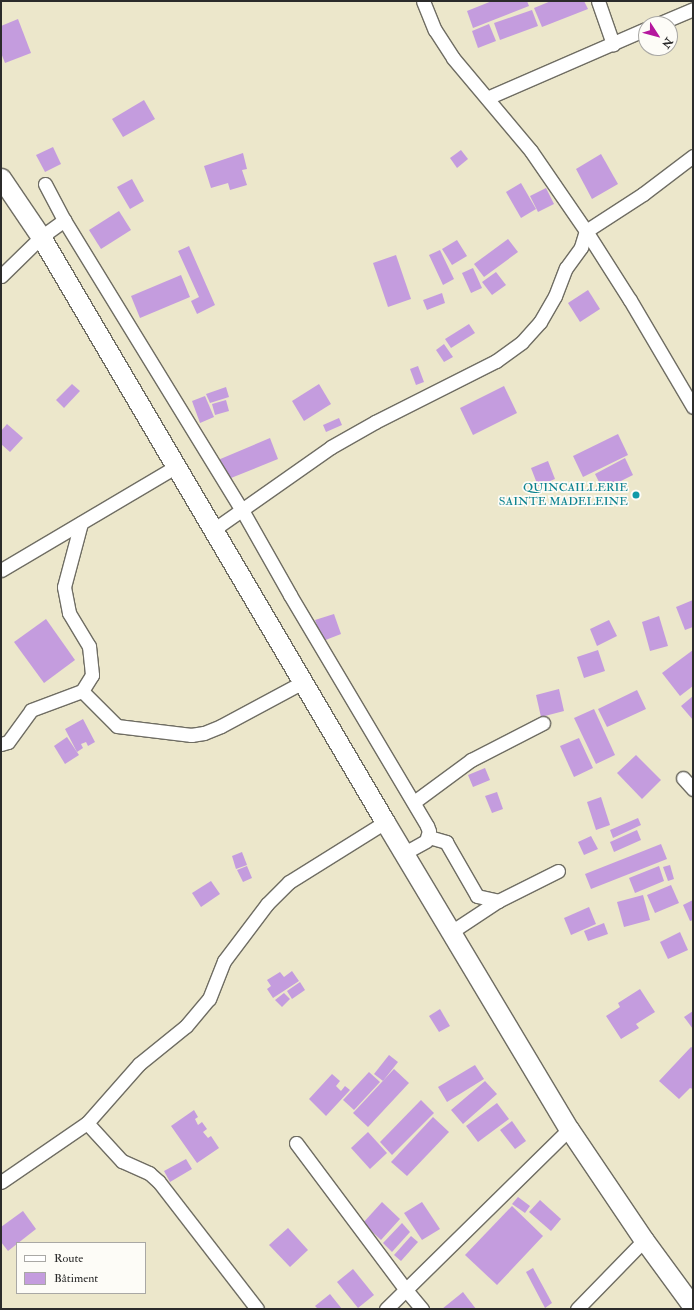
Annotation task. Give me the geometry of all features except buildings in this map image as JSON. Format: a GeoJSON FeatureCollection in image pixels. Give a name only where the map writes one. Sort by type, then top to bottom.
{"type":"FeatureCollection","features":[{"type":"Feature","properties":{"kind":"street"},"geometry":{"type":"LineString","coordinates":[[423,1],[435,30],[450,52],[531,151],[586,231],[630,300],[693,407]]}},
{"type":"Feature","properties":{"kind":"street"},"geometry":{"type":"LineString","coordinates":[[598,1],[613,44]]}},
{"type":"Feature","properties":{"kind":"street"},"geometry":{"type":"LineString","coordinates":[[677,16],[693,9]]}},
{"type":"Feature","properties":{"kind":"street"},"geometry":{"type":"LineString","coordinates":[[488,98],[638,33]]}},
{"type":"Feature","properties":{"kind":"street"},"geometry":{"type":"LineString","coordinates":[[213,530],[331,447],[375,422],[496,361],[522,342],[540,322],[555,296],[566,268],[581,247],[586,231],[643,194],[693,156]]}},
{"type":"Feature","properties":{"kind":"street"},"geometry":{"type":"LineString","coordinates":[[1,178],[41,237],[385,822],[568,1129],[644,1240],[693,1307]]}},
{"type":"Feature","properties":{"kind":"street"},"geometry":{"type":"LineString","coordinates":[[45,184],[64,220],[242,510],[290,595],[414,802],[429,831],[429,837],[426,841],[404,853]]}},
{"type":"Feature","properties":{"kind":"street"},"geometry":{"type":"LineString","coordinates":[[1,276],[41,237],[64,220]]}},
{"type":"Feature","properties":{"kind":"street"},"geometry":{"type":"LineString","coordinates":[[1,570],[177,466]]}},
{"type":"Feature","properties":{"kind":"street"},"geometry":{"type":"LineString","coordinates":[[1,744],[8,742],[31,710],[82,691],[92,675],[89,646],[69,613],[64,587],[81,523]]}},
{"type":"Feature","properties":{"kind":"street"},"geometry":{"type":"LineString","coordinates":[[82,691],[117,726],[191,735],[204,733],[228,723],[303,682]]}},
{"type":"Feature","properties":{"kind":"street"},"geometry":{"type":"LineString","coordinates":[[414,802],[471,760],[543,723]]}},
{"type":"Feature","properties":{"kind":"street"},"geometry":{"type":"LineString","coordinates":[[683,778],[693,789]]}},
{"type":"Feature","properties":{"kind":"street"},"geometry":{"type":"LineString","coordinates":[[1,1182],[86,1123],[139,1064],[186,1026],[209,999],[224,961],[267,904],[289,882],[385,822]]}},
{"type":"Feature","properties":{"kind":"street"},"geometry":{"type":"LineString","coordinates":[[429,837],[446,842],[477,896],[498,902]]}},
{"type":"Feature","properties":{"kind":"street"},"geometry":{"type":"LineString","coordinates":[[451,932],[498,902],[558,871]]}},
{"type":"Feature","properties":{"kind":"street"},"geometry":{"type":"LineString","coordinates":[[86,1123],[122,1161],[149,1173],[159,1182],[257,1309]]}},
{"type":"Feature","properties":{"kind":"street"},"geometry":{"type":"LineString","coordinates":[[386,1309],[568,1129]]}},
{"type":"Feature","properties":{"kind":"street"},"geometry":{"type":"LineString","coordinates":[[296,1143],[406,1290],[422,1309]]}},
{"type":"Feature","properties":{"kind":"street"},"geometry":{"type":"LineString","coordinates":[[577,1309],[644,1240]]}},
{"type":"Feature","properties":{"kind":"place","name":"QUINCAILLERIE SAINTE MADELEINE"},"geometry":{"type":"Point","coordinates":[636,495]}}]}
